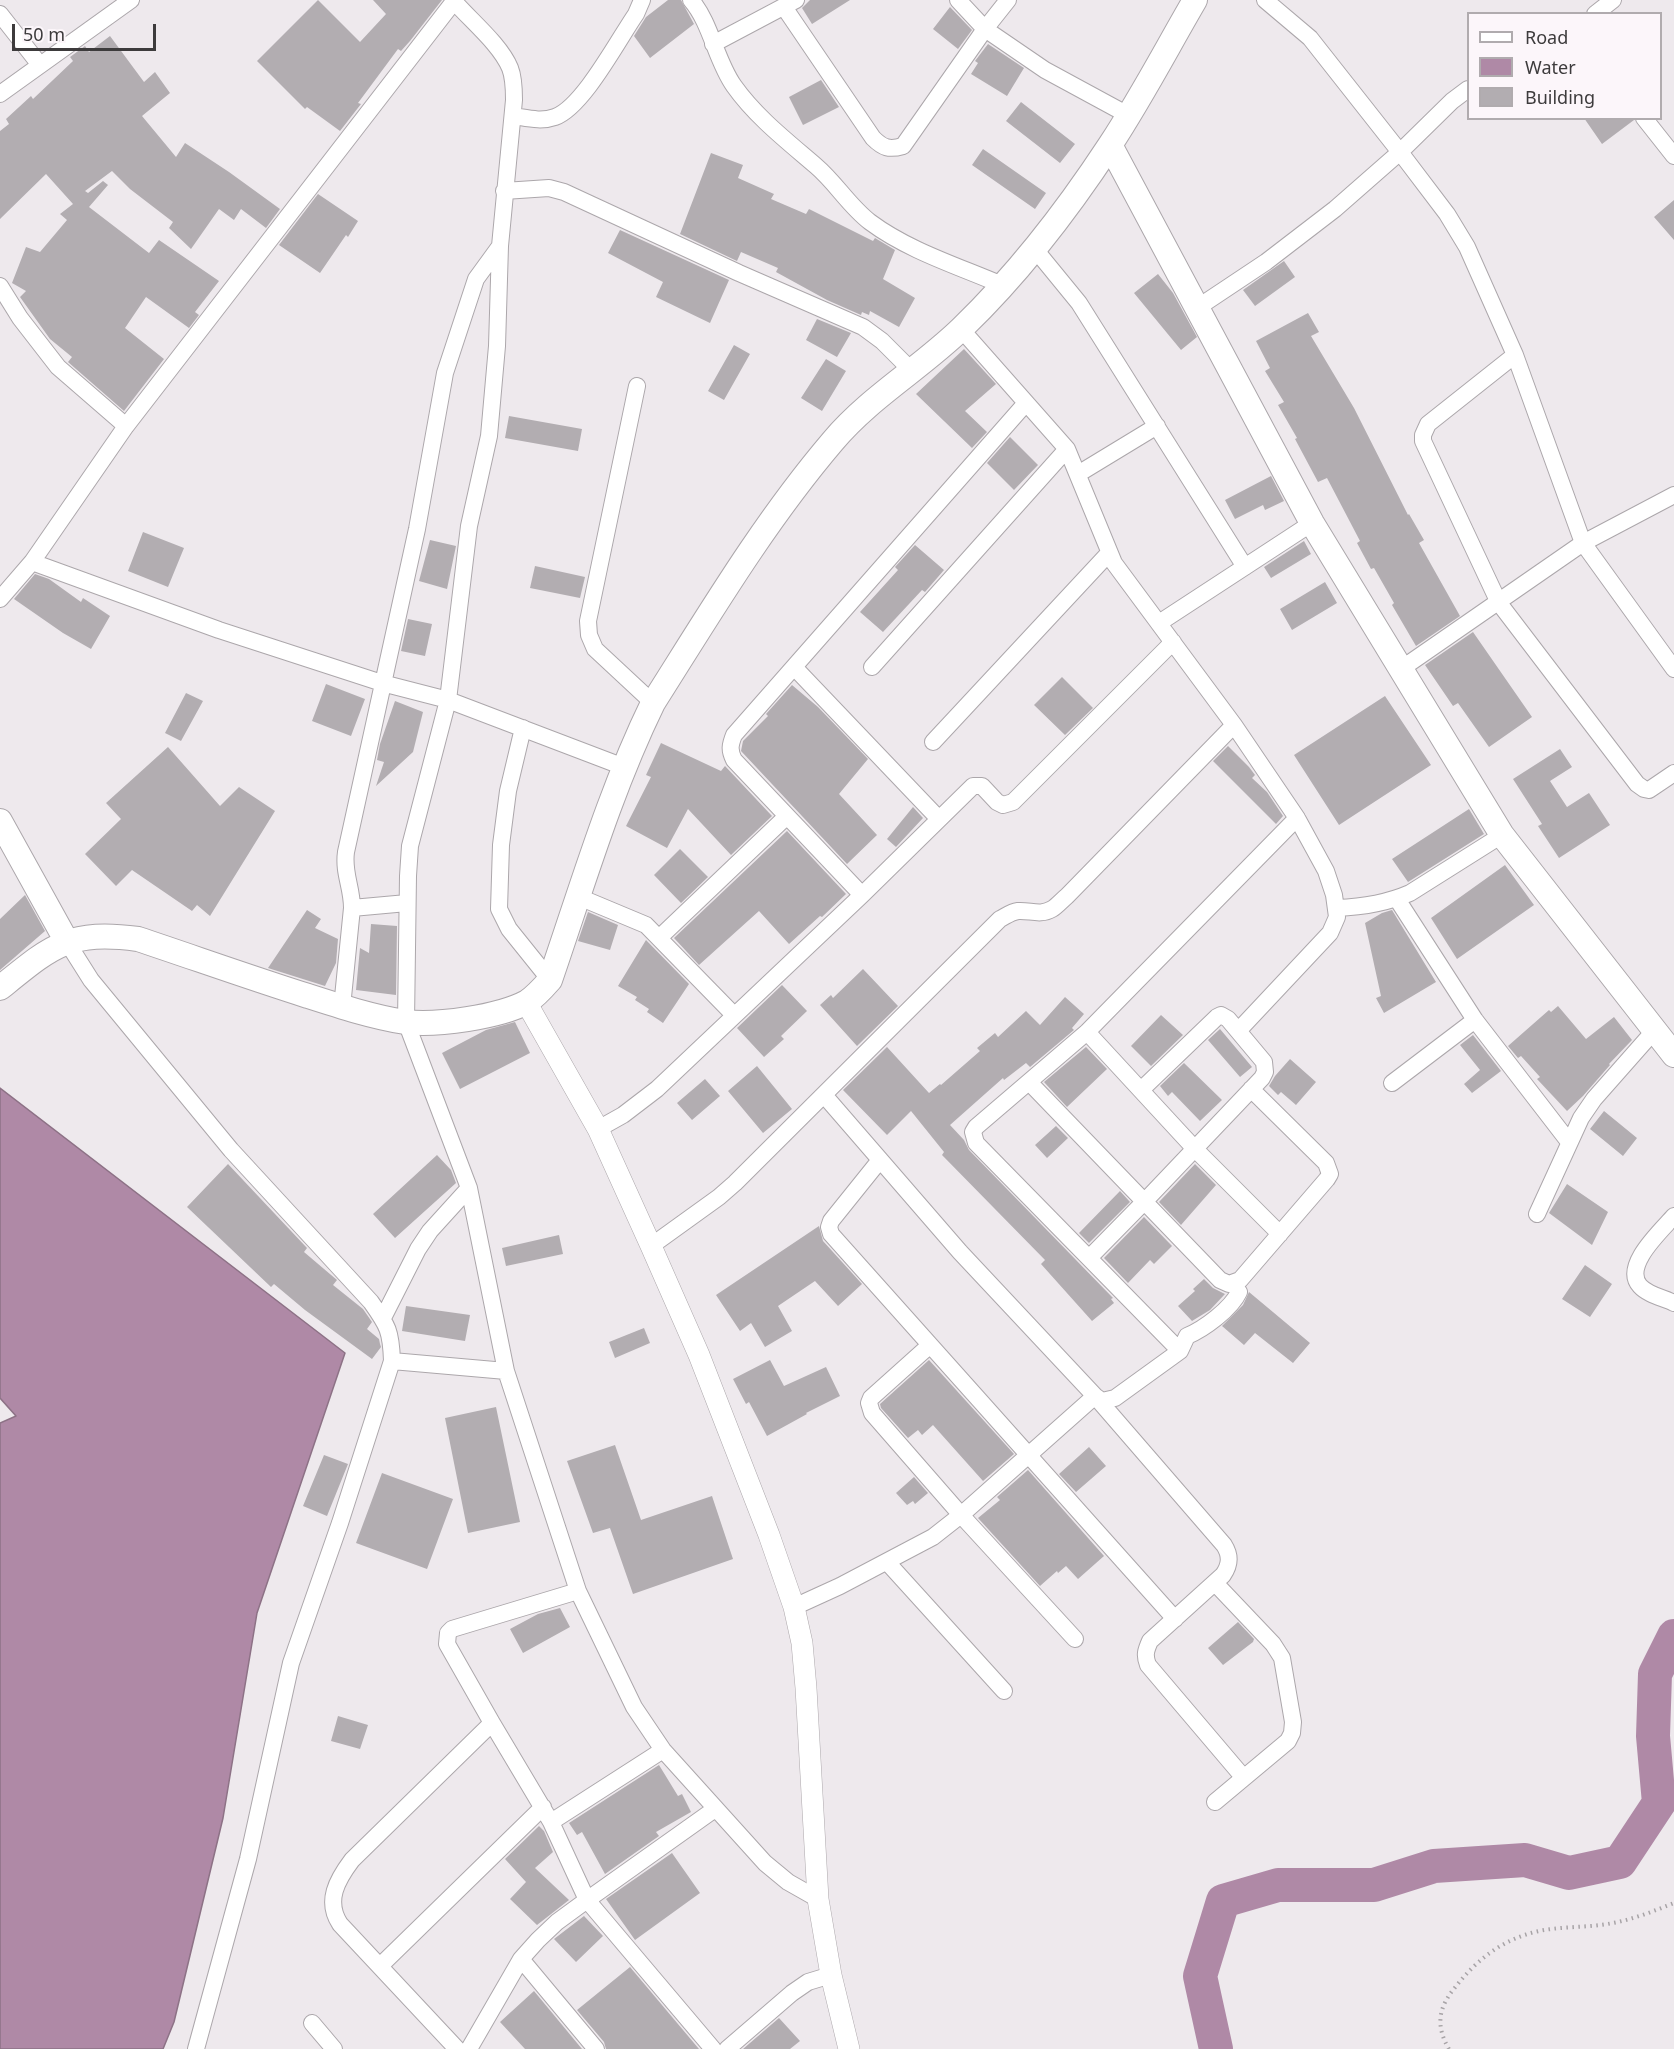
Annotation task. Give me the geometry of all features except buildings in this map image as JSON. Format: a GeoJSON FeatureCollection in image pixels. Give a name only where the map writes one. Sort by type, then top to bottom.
{"type":"FeatureCollection","features":[{"type":"Feature","properties":{"kind":"main road"},"geometry":{"type":"LineString","coordinates":[[0,988],[45,953],[67,942],[91,936],[109,935],[138,939],[342,1007],[406,1022],[436,1022],[470,1018],[526,1002],[540,992],[550,980],[624,767],[653,703],[745,558],[802,478],[835,439],[871,403],[962,329],[1034,248],[1110,145],[1196,0]]}},
{"type":"Feature","properties":{"kind":"main road"},"geometry":{"type":"LineString","coordinates":[[1110,145],[1312,523],[1502,835],[1674,1055]]}},
{"type":"Feature","properties":{"kind":"main road"},"geometry":{"type":"LineString","coordinates":[[0,821],[67,942]]}},
{"type":"Feature","properties":{"kind":"street"},"geometry":{"type":"LineString","coordinates":[[0,94],[131,0]]}},
{"type":"Feature","properties":{"kind":"street"},"geometry":{"type":"LineString","coordinates":[[513,116],[543,120],[557,116],[570,107],[583,93],[636,14],[642,0]]}},
{"type":"Feature","properties":{"kind":"street"},"geometry":{"type":"LineString","coordinates":[[691,0],[698,7],[733,85],[759,115],[820,170],[853,208],[902,243],[1002,285]]}},
{"type":"Feature","properties":{"kind":"street"},"geometry":{"type":"LineString","coordinates":[[958,0],[986,29],[1046,70],[1128,115]]}},
{"type":"Feature","properties":{"kind":"street"},"geometry":{"type":"LineString","coordinates":[[713,44],[790,4],[873,138],[887,149],[903,146],[1008,0]]}},
{"type":"Feature","properties":{"kind":"street"},"geometry":{"type":"LineString","coordinates":[[1265,0],[1310,38],[1447,214],[1467,247],[1515,356],[1583,543],[1674,669]]}},
{"type":"Feature","properties":{"kind":"street"},"geometry":{"type":"LineString","coordinates":[[1598,12],[1613,0]]}},
{"type":"Feature","properties":{"kind":"street"},"geometry":{"type":"LineString","coordinates":[[0,599],[32,562],[126,426],[454,1],[494,44],[511,69],[514,85],[513,116],[504,191],[497,346],[489,436],[469,526],[448,700],[410,846],[406,1022],[469,1188],[506,1371],[578,1591],[634,1707],[663,1750],[765,1863],[788,1882],[818,1899]]}},
{"type":"Feature","properties":{"kind":"street"},"geometry":{"type":"LineString","coordinates":[[0,14],[40,65]]}},
{"type":"Feature","properties":{"kind":"street"},"geometry":{"type":"LineString","coordinates":[[1197,308],[1266,262],[1312,227],[1400,152],[1452,101],[1467,90]]}},
{"type":"Feature","properties":{"kind":"street"},"geometry":{"type":"LineString","coordinates":[[1646,120],[1674,156]]}},
{"type":"Feature","properties":{"kind":"street"},"geometry":{"type":"LineString","coordinates":[[504,191],[549,188],[564,192],[739,273],[863,327],[882,341],[911,370]]}},
{"type":"Feature","properties":{"kind":"street"},"geometry":{"type":"LineString","coordinates":[[342,1007],[352,908],[352,892],[344,867],[345,859],[417,529],[445,373],[476,279],[500,246]]}},
{"type":"Feature","properties":{"kind":"street"},"geometry":{"type":"LineString","coordinates":[[1034,248],[1079,303],[1245,567]]}},
{"type":"Feature","properties":{"kind":"street"},"geometry":{"type":"LineString","coordinates":[[0,286],[20,318],[58,367],[126,426]]}},
{"type":"Feature","properties":{"kind":"street"},"geometry":{"type":"LineString","coordinates":[[962,329],[1066,450],[1078,474],[1109,553],[1234,725],[1297,818],[1344,908]]}},
{"type":"Feature","properties":{"kind":"street"},"geometry":{"type":"LineString","coordinates":[[1515,356],[1428,424],[1422,435],[1423,441],[1499,603],[1637,784],[1649,790],[1674,773]]}},
{"type":"Feature","properties":{"kind":"street"},"geometry":{"type":"LineString","coordinates":[[637,386],[588,621],[589,635],[595,649],[653,703]]}},
{"type":"Feature","properties":{"kind":"street"},"geometry":{"type":"LineString","coordinates":[[862,895],[734,759],[730,753],[730,744],[734,735],[1026,403]]}},
{"type":"Feature","properties":{"kind":"street"},"geometry":{"type":"LineString","coordinates":[[1078,474],[1157,426]]}},
{"type":"Feature","properties":{"kind":"street"},"geometry":{"type":"LineString","coordinates":[[872,667],[1066,450]]}},
{"type":"Feature","properties":{"kind":"street"},"geometry":{"type":"LineString","coordinates":[[1401,669],[1583,543],[1674,495]]}},
{"type":"Feature","properties":{"kind":"street"},"geometry":{"type":"LineString","coordinates":[[1159,623],[1312,523]]}},
{"type":"Feature","properties":{"kind":"street"},"geometry":{"type":"LineString","coordinates":[[933,742],[1109,553]]}},
{"type":"Feature","properties":{"kind":"street"},"geometry":{"type":"LineString","coordinates":[[32,562],[219,630],[382,683],[448,700],[624,767]]}},
{"type":"Feature","properties":{"kind":"street"},"geometry":{"type":"LineString","coordinates":[[598,1129],[622,1115],[657,1089],[974,786],[978,784],[982,786],[1003,806],[1013,802],[1173,642]]}},
{"type":"Feature","properties":{"kind":"street"},"geometry":{"type":"LineString","coordinates":[[794,667],[939,819]]}},
{"type":"Feature","properties":{"kind":"street"},"geometry":{"type":"LineString","coordinates":[[651,1246],[735,1183],[1000,919],[1012,912],[1043,912],[1053,909],[1234,725]]}},
{"type":"Feature","properties":{"kind":"street"},"geometry":{"type":"LineString","coordinates":[[523,728],[508,792],[501,845],[499,909],[509,929],[550,980]]}},
{"type":"Feature","properties":{"kind":"street"},"geometry":{"type":"LineString","coordinates":[[660,937],[787,816]]}},
{"type":"Feature","properties":{"kind":"street"},"geometry":{"type":"LineString","coordinates":[[1180,1351],[976,1143],[973,1132],[1087,1032],[1297,818]]}},
{"type":"Feature","properties":{"kind":"street"},"geometry":{"type":"LineString","coordinates":[[1238,1031],[1330,933],[1344,908],[1368,906],[1397,899],[1410,893],[1502,835]]}},
{"type":"Feature","properties":{"kind":"street"},"geometry":{"type":"LineString","coordinates":[[579,897],[634,918],[646,925],[734,1016]]}},
{"type":"Feature","properties":{"kind":"street"},"geometry":{"type":"LineString","coordinates":[[1397,899],[1475,1020],[1569,1142]]}},
{"type":"Feature","properties":{"kind":"street"},"geometry":{"type":"LineString","coordinates":[[352,908],[407,903]]}},
{"type":"Feature","properties":{"kind":"street"},"geometry":{"type":"LineString","coordinates":[[67,942],[91,980],[231,1150],[371,1302],[383,1318],[391,1336],[392,1361],[340,1523],[291,1663],[248,1858],[196,2049]]}},
{"type":"Feature","properties":{"kind":"street"},"geometry":{"type":"LineString","coordinates":[[526,1002],[598,1129],[651,1246],[699,1355],[769,1535],[794,1607],[802,1642],[804,1665],[818,1899],[831,1975],[849,2049]]}},
{"type":"Feature","properties":{"kind":"street"},"geometry":{"type":"LineString","coordinates":[[1089,1258],[1262,1078],[1266,1069],[1264,1062],[1225,1016],[1217,1017],[1141,1090]]}},
{"type":"Feature","properties":{"kind":"street"},"geometry":{"type":"LineString","coordinates":[[1392,1083],[1475,1020]]}},
{"type":"Feature","properties":{"kind":"street"},"geometry":{"type":"LineString","coordinates":[[1537,1214],[1581,1118],[1594,1099],[1654,1031]]}},
{"type":"Feature","properties":{"kind":"street"},"geometry":{"type":"LineString","coordinates":[[1087,1032],[1195,1149],[1280,1234]]}},
{"type":"Feature","properties":{"kind":"street"},"geometry":{"type":"LineString","coordinates":[[1029,1082],[1220,1280],[1229,1284],[1240,1281],[1330,1174],[1326,1163],[1251,1089]]}},
{"type":"Feature","properties":{"kind":"street"},"geometry":{"type":"LineString","coordinates":[[824,1095],[960,1252],[1095,1396],[1229,1552],[1228,1569],[1150,1641],[1145,1658],[1148,1665],[1244,1778]]}},
{"type":"Feature","properties":{"kind":"street"},"geometry":{"type":"LineString","coordinates":[[880,1160],[831,1221],[829,1227],[831,1234],[1175,1619]]}},
{"type":"Feature","properties":{"kind":"street"},"geometry":{"type":"LineString","coordinates":[[383,1318],[418,1249],[430,1231],[469,1188]]}},
{"type":"Feature","properties":{"kind":"street"},"geometry":{"type":"LineString","coordinates":[[1674,1216],[1644,1250],[1636,1266],[1635,1277],[1650,1293],[1674,1303]]}},
{"type":"Feature","properties":{"kind":"street"},"geometry":{"type":"LineString","coordinates":[[1095,1396],[1102,1401],[1115,1398],[1180,1351],[1187,1336],[1199,1331],[1235,1300],[1239,1292]]}},
{"type":"Feature","properties":{"kind":"street"},"geometry":{"type":"LineString","coordinates":[[929,1346],[871,1398],[869,1403],[872,1413],[1075,1640]]}},
{"type":"Feature","properties":{"kind":"street"},"geometry":{"type":"LineString","coordinates":[[392,1361],[506,1371]]}},
{"type":"Feature","properties":{"kind":"street"},"geometry":{"type":"LineString","coordinates":[[794,1607],[933,1537],[1095,1396]]}},
{"type":"Feature","properties":{"kind":"street"},"geometry":{"type":"LineString","coordinates":[[887,1562],[1004,1691]]}},
{"type":"Feature","properties":{"kind":"street"},"geometry":{"type":"LineString","coordinates":[[1215,1583],[1273,1644],[1282,1658],[1293,1722],[1292,1733],[1288,1741],[1215,1802]]}},
{"type":"Feature","properties":{"kind":"street"},"geometry":{"type":"LineString","coordinates":[[578,1591],[452,1629],[448,1633],[447,1644],[547,1814],[587,1900],[713,2049]]}},
{"type":"Feature","properties":{"kind":"street"},"geometry":{"type":"LineString","coordinates":[[457,2049],[340,1924],[334,1916],[332,1906],[334,1891],[340,1875],[352,1860],[492,1723]]}},
{"type":"Feature","properties":{"kind":"street"},"geometry":{"type":"LineString","coordinates":[[380,1966],[547,1814],[663,1750]]}},
{"type":"Feature","properties":{"kind":"street"},"geometry":{"type":"LineString","coordinates":[[469,2049],[521,1959],[557,1922],[715,1809]]}},
{"type":"Feature","properties":{"kind":"street"},"geometry":{"type":"LineString","coordinates":[[521,1959],[596,2049]]}},
{"type":"Feature","properties":{"kind":"street"},"geometry":{"type":"LineString","coordinates":[[727,2049],[792,1993],[808,1982],[831,1975]]}},
{"type":"Feature","properties":{"kind":"street"},"geometry":{"type":"LineString","coordinates":[[312,2023],[334,2049]]}},
{"type":"Feature","properties":{"kind":"path"},"geometry":{"type":"LineString","coordinates":[[1449,2049],[1441,2035],[1440,2020],[1445,2001],[1467,1971],[1493,1949],[1509,1940],[1540,1931],[1611,1923],[1642,1916],[1674,1903]]}},
{"type":"Feature","properties":{"kind":"water"},"geometry":{"type":"Polygon","coordinates":[[[0,1088],[345,1353],[257,1613],[223,1818],[174,2022],[163,2049],[0,2049],[0,1423],[16,1416],[0,1398],[0,1088]]]}},
{"type":"Feature","properties":{"kind":"waterway"},"geometry":{"type":"LineString","coordinates":[[1216,2049],[1200,1976],[1223,1901],[1278,1885],[1374,1885],[1434,1866],[1525,1860],[1569,1873],[1620,1862],[1659,1803],[1653,1736],[1655,1674],[1674,1636]]}}]}
